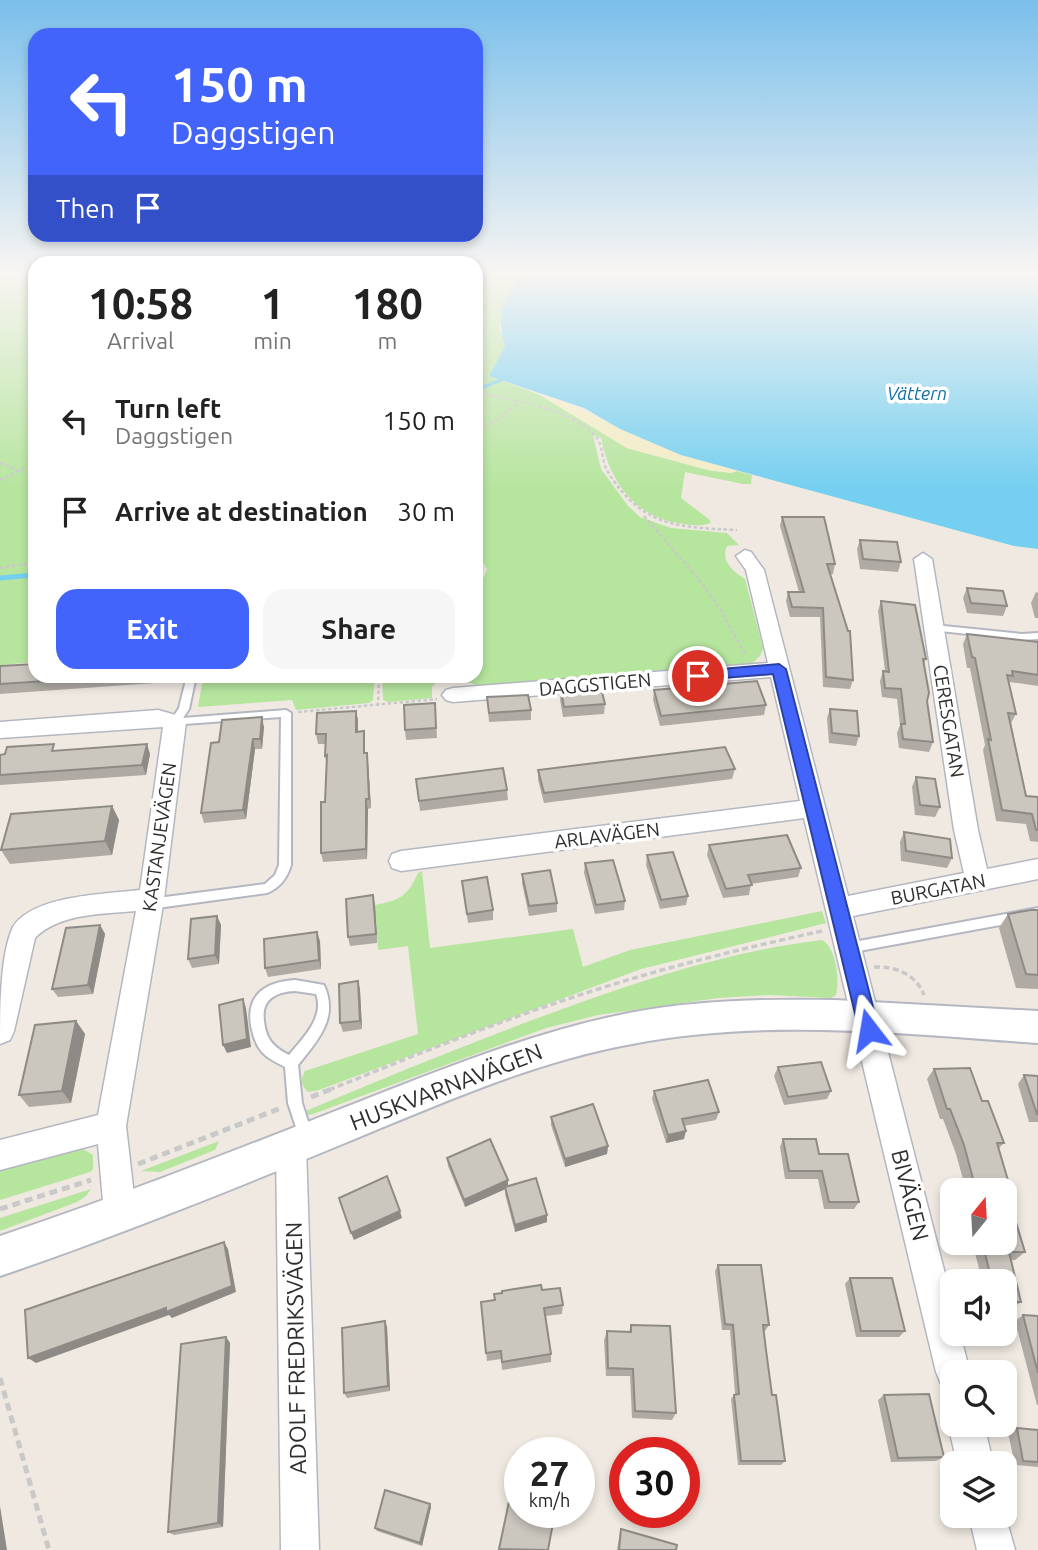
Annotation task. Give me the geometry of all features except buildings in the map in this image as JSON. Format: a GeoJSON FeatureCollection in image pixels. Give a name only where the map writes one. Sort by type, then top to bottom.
{"type":"FeatureCollection","features":[{"type":"Feature","properties":{"kind":"street","name":"BIVÄGEN"},"geometry":{"type":"LineString","coordinates":[[746,556],[755,570],[950,1360]]}},
{"type":"Feature","properties":{"kind":"street","name":"CERESGATAN"},"geometry":{"type":"LineString","coordinates":[[923,559],[966,830],[978,881]]}},
{"type":"Feature","properties":{"kind":"street","name":"DAGGSTIGEN"},"geometry":{"type":"LineString","coordinates":[[453,695],[779,669]]}},
{"type":"Feature","properties":{"kind":"street"},"geometry":{"type":"LineString","coordinates":[[0,730],[158,718],[175,722]]}},
{"type":"Feature","properties":{"kind":"street","name":"KASTANJEVÄGEN"},"geometry":{"type":"LineString","coordinates":[[120,1213],[111,1126],[151,902],[175,722]]}},
{"type":"Feature","properties":{"kind":"street","name":"ARLAVÄGEN"},"geometry":{"type":"LineString","coordinates":[[401,861],[812,808]]}},
{"type":"Feature","properties":{"kind":"street","name":"BURGATAN"},"geometry":{"type":"LineString","coordinates":[[843,928],[978,881],[1038,869]]}},
{"type":"Feature","properties":{"kind":"street"},"geometry":{"type":"LineString","coordinates":[[0,1031],[23,933],[28,923],[41,916],[62,911],[151,902]]}},
{"type":"Feature","properties":{"kind":"street","name":"HUSKVARNAVÄGEN"},"geometry":{"type":"LineString","coordinates":[[0,1256],[120,1213],[486,1068],[556,1046],[632,1028],[710,1017],[788,1013],[1038,1027]]}},
{"type":"Feature","properties":{"kind":"street"},"geometry":{"type":"LineString","coordinates":[[0,1155],[111,1126]]}},
{"type":"Feature","properties":{"kind":"street","name":"ADOLF FREDRIKSVÄGEN"},"geometry":{"type":"LineString","coordinates":[[299,1143],[300,1550]]}},
{"type":"Feature","properties":{"kind":"street"},"geometry":{"type":"LineString","coordinates":[[991,1528],[996,1550]]}},
{"type":"Feature","properties":{"kind":"lane"},"geometry":{"type":"LineString","coordinates":[[934,628],[1022,637],[1038,636]]}},
{"type":"Feature","properties":{"kind":"lane"},"geometry":{"type":"LineString","coordinates":[[175,722],[184,709],[190,683]]}},
{"type":"Feature","properties":{"kind":"lane"},"geometry":{"type":"LineString","coordinates":[[151,902],[267,888],[283,875],[288,769],[286,713],[175,722]]}},
{"type":"Feature","properties":{"kind":"lane"},"geometry":{"type":"LineString","coordinates":[[843,928],[1038,913]]}},
{"type":"Feature","properties":{"kind":"lane"},"geometry":{"type":"LineString","coordinates":[[291,1063],[266,1048],[256,1019],[256,1006],[260,998],[268,992],[287,985],[302,984],[320,989],[326,998],[323,1016],[291,1063],[299,1143]]}},
{"type":"Feature","properties":{"kind":"path"},"geometry":{"type":"LineString","coordinates":[[483,392],[563,417],[597,438],[604,465],[634,509],[644,516],[697,577],[720,609],[753,671]]}},
{"type":"Feature","properties":{"kind":"path"},"geometry":{"type":"LineString","coordinates":[[483,430],[519,403]]}},
{"type":"Feature","properties":{"kind":"path"},"geometry":{"type":"LineString","coordinates":[[0,463],[19,471]]}},
{"type":"Feature","properties":{"kind":"path"},"geometry":{"type":"LineString","coordinates":[[0,480],[28,466]]}},
{"type":"Feature","properties":{"kind":"path"},"geometry":{"type":"LineString","coordinates":[[644,516],[674,526],[737,530]]}},
{"type":"Feature","properties":{"kind":"path"},"geometry":{"type":"LineString","coordinates":[[0,568],[28,565]]}},
{"type":"Feature","properties":{"kind":"path"},"geometry":{"type":"LineString","coordinates":[[378,706],[379,683]]}},
{"type":"Feature","properties":{"kind":"path"},"geometry":{"type":"LineString","coordinates":[[286,713],[427,702],[453,695]]}},
{"type":"Feature","properties":{"kind":"path"},"geometry":{"type":"LineString","coordinates":[[0,1209],[115,1173],[492,1026],[630,979],[735,950],[843,928]]}},
{"type":"Feature","properties":{"kind":"path"},"geometry":{"type":"LineString","coordinates":[[0,1378],[48,1550]]}},
{"type":"Feature","properties":{"kind":"green space"},"geometry":{"type":"Polygon","coordinates":[[[0,343],[28,343],[28,663],[0,665],[0,343]]]}},
{"type":"Feature","properties":{"kind":"green space"},"geometry":{"type":"Polygon","coordinates":[[[483,343],[504,343],[489,376],[540,395],[627,448],[708,470],[731,473],[737,471],[752,475],[751,484],[743,484],[685,472],[681,498],[711,523],[690,525],[662,519],[636,504],[626,494],[610,468],[601,438],[593,435],[601,469],[628,506],[640,517],[671,528],[727,533],[739,545],[727,546],[726,561],[745,579],[763,648],[760,656],[750,665],[478,686],[469,683],[483,683],[483,579],[487,569],[483,563],[483,343]]]}},
{"type":"Feature","properties":{"kind":"green space"},"geometry":{"type":"Polygon","coordinates":[[[202,683],[374,683],[373,700],[369,703],[296,710],[292,700],[198,707],[202,683]]]}},
{"type":"Feature","properties":{"kind":"green space"},"geometry":{"type":"Polygon","coordinates":[[[382,683],[436,683],[432,687],[432,698],[388,702],[383,700],[382,683]]]}},
{"type":"Feature","properties":{"kind":"green space"},"geometry":{"type":"Polygon","coordinates":[[[422,871],[430,948],[573,929],[583,967],[630,950],[822,911],[826,923],[641,969],[308,1092],[302,1082],[305,1071],[418,1034],[408,946],[378,950],[375,905],[402,896],[422,871]]]}},
{"type":"Feature","properties":{"kind":"green space"},"geometry":{"type":"Polygon","coordinates":[[[822,940],[831,949],[836,964],[837,989],[836,995],[831,998],[770,995],[718,998],[598,1015],[546,1028],[313,1114],[308,1115],[306,1111],[476,1042],[639,983],[729,957],[822,940]]]}},
{"type":"Feature","properties":{"kind":"green space"},"geometry":{"type":"Polygon","coordinates":[[[219,1141],[215,1150],[160,1172],[141,1171],[219,1141]]]}},
{"type":"Feature","properties":{"kind":"green space"},"geometry":{"type":"Polygon","coordinates":[[[80,1147],[93,1155],[93,1169],[90,1172],[0,1200],[0,1169],[80,1147]]]}},
{"type":"Feature","properties":{"kind":"green space"},"geometry":{"type":"Polygon","coordinates":[[[91,1189],[77,1202],[0,1231],[0,1218],[91,1189]]]}},
{"type":"Feature","properties":{"kind":"sand"},"geometry":{"type":"Polygon","coordinates":[[[540,395],[571,405],[662,447],[737,471],[731,473],[708,470],[627,448],[540,395]]]}},
{"type":"Feature","properties":{"kind":"water","name":"Vättern"},"geometry":{"type":"Polygon","coordinates":[[[504,343],[1038,343],[1038,549],[1014,546],[681,455],[620,429],[584,408],[489,376],[504,343]]]}},
{"type":"Feature","properties":{"kind":"waterway"},"geometry":{"type":"LineString","coordinates":[[483,387],[501,380]]}},
{"type":"Feature","properties":{"kind":"waterway"},"geometry":{"type":"LineString","coordinates":[[0,578],[28,576]]}},
{"type":"Feature","properties":{"kind":"route"},"geometry":{"type":"LineString","coordinates":[[698,676],[779,669],[869,1030]]}}]}
